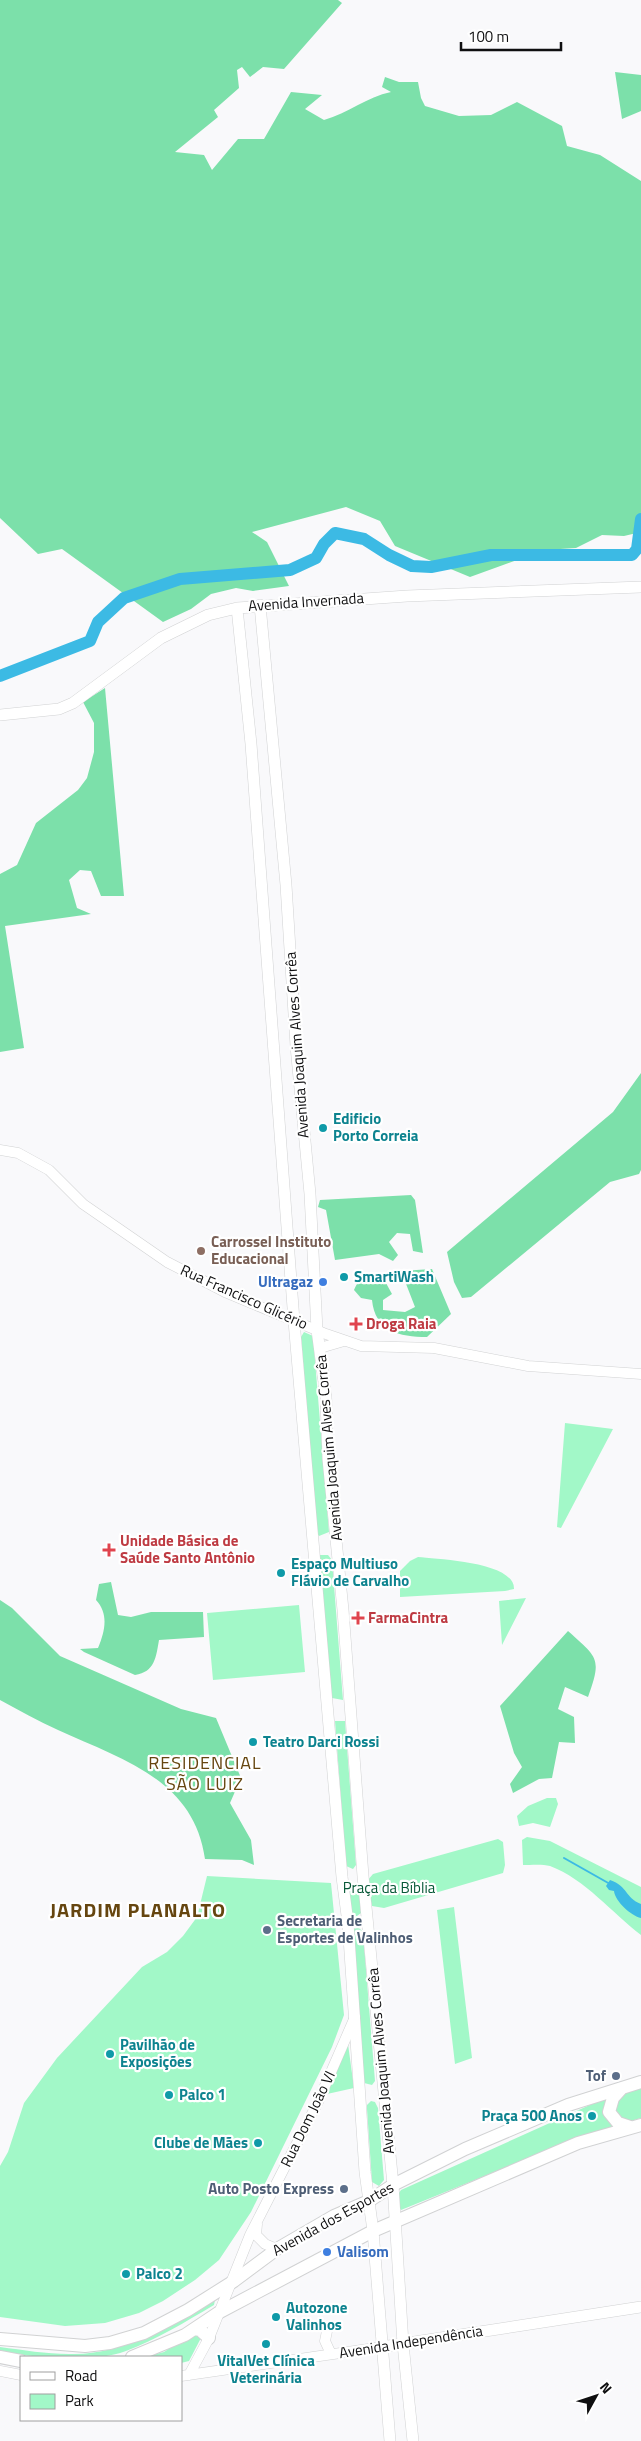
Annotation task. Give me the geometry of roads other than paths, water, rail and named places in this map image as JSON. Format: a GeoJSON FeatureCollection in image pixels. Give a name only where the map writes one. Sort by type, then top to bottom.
{"type":"FeatureCollection","features":[{"type":"Feature","properties":{"kind":"main road","name":"Avenida Invernada"},"geometry":{"type":"LineString","coordinates":[[0,714],[59,709],[73,703],[143,650],[169,634],[208,615],[236,608],[408,596],[641,587]]}},
{"type":"Feature","properties":{"kind":"main road","name":"Avenida Joaquim Alves Corrêa"},"geometry":{"type":"LineString","coordinates":[[260,605],[286,885],[296,1046],[310,1194],[317,1330],[352,1712],[363,1876],[393,2185],[403,2344],[413,2441]]}},
{"type":"Feature","properties":{"kind":"main road","name":"Avenida Joaquim Alves Corrêa"},"geometry":{"type":"LineString","coordinates":[[236,608],[251,744],[275,1042],[294,1321],[342,1877],[348,1923],[354,2017],[390,2441]]}},
{"type":"Feature","properties":{"kind":"main road"},"geometry":{"type":"LineString","coordinates":[[275,1042],[284,1035],[288,1036],[296,1046]]}},
{"type":"Feature","properties":{"kind":"main road"},"geometry":{"type":"LineString","coordinates":[[280,1116],[301,1109]]}},
{"type":"Feature","properties":{"kind":"main road","name":"Avenida dos Esportes"},"geometry":{"type":"LineString","coordinates":[[0,2339],[72,2346],[117,2342],[156,2328],[234,2281],[276,2249],[334,2216],[369,2200],[393,2185],[465,2149],[550,2112],[641,2082]]}},
{"type":"Feature","properties":{"kind":"main road"},"geometry":{"type":"LineString","coordinates":[[622,2088],[613,2098],[610,2112],[618,2123],[636,2126]]}},
{"type":"Feature","properties":{"kind":"main road","name":"Avenida dos Esportes"},"geometry":{"type":"LineString","coordinates":[[135,2356],[162,2346],[195,2329],[218,2313],[373,2231],[578,2142],[636,2126]]}},
{"type":"Feature","properties":{"kind":"main road"},"geometry":{"type":"LineString","coordinates":[[234,2281],[237,2290],[244,2299]]}},
{"type":"Feature","properties":{"kind":"main road","name":"Avenida Independência"},"geometry":{"type":"LineString","coordinates":[[382,2347],[641,2307]]}},
{"type":"Feature","properties":{"kind":"main road"},"geometry":{"type":"LineString","coordinates":[[195,2329],[200,2330],[210,2338]]}},
{"type":"Feature","properties":{"kind":"main road"},"geometry":{"type":"LineString","coordinates":[[0,2357],[20,2361]]}},
{"type":"Feature","properties":{"kind":"street","name":"Rua Francisco Glicério"},"geometry":{"type":"LineString","coordinates":[[0,1150],[18,1153],[49,1170],[84,1204],[167,1262],[226,1293],[361,1346],[434,1348],[528,1366],[641,1374]]}},
{"type":"Feature","properties":{"kind":"street"},"geometry":{"type":"LineString","coordinates":[[320,1348],[344,1340]]}},
{"type":"Feature","properties":{"kind":"street","name":"Rua Dom João VI"},"geometry":{"type":"LineString","coordinates":[[185,2376],[210,2338],[218,2313],[234,2281],[258,2219],[318,2102],[354,2017]]}},
{"type":"Feature","properties":{"kind":"street"},"geometry":{"type":"LineString","coordinates":[[258,2219],[256,2235],[265,2244],[276,2249]]}},
{"type":"Feature","properties":{"kind":"street"},"geometry":{"type":"LineString","coordinates":[[327,2330],[326,2342],[331,2354]]}},
{"type":"Feature","properties":{"kind":"street","name":"Avenida Independência"},"geometry":{"type":"LineString","coordinates":[[185,2376],[382,2347]]}},
{"type":"Feature","properties":{"kind":"street"},"geometry":{"type":"LineString","coordinates":[[0,2371],[20,2375]]}},
{"type":"Feature","properties":{"kind":"water"},"geometry":{"type":"Polygon","coordinates":[[[610,1880],[620,1885],[632,1899],[641,1904],[641,1918],[628,1911],[617,1899],[614,1891],[609,1890],[606,1886],[610,1880]]]}},
{"type":"Feature","properties":{"kind":"waterway"},"geometry":{"type":"LineString","coordinates":[[0,676],[90,641],[98,622],[124,598],[180,579],[290,570],[316,558],[324,544],[335,533],[364,539],[389,555],[412,566],[431,567],[491,555],[632,555],[637,549],[641,519]]}},
{"type":"Feature","properties":{"kind":"waterway"},"geometry":{"type":"LineString","coordinates":[[564,1858],[610,1884]]}},
{"type":"Feature","properties":{"kind":"place","name":"Edificio Porto Correia"},"geometry":{"type":"Point","coordinates":[323,1128]}},
{"type":"Feature","properties":{"kind":"place","name":"Carrossel Instituto Educacional"},"geometry":{"type":"Point","coordinates":[201,1251]}},
{"type":"Feature","properties":{"kind":"place","name":"SmartiWash"},"geometry":{"type":"Point","coordinates":[344,1277]}},
{"type":"Feature","properties":{"kind":"place","name":"Ultragaz"},"geometry":{"type":"Point","coordinates":[323,1282]}},
{"type":"Feature","properties":{"kind":"place","name":"Droga Raia"},"geometry":{"type":"Point","coordinates":[356,1324]}},
{"type":"Feature","properties":{"kind":"place","name":"Unidade Básica de Saúde Santo Antônio"},"geometry":{"type":"Point","coordinates":[109,1550]}},
{"type":"Feature","properties":{"kind":"place","name":"Espaço Multiuso Flávio de Carvalho"},"geometry":{"type":"Point","coordinates":[281,1573]}},
{"type":"Feature","properties":{"kind":"place","name":"FarmaCintra"},"geometry":{"type":"Point","coordinates":[358,1618]}},
{"type":"Feature","properties":{"kind":"place","name":"Teatro Darci Rossi"},"geometry":{"type":"Point","coordinates":[253,1742]}},
{"type":"Feature","properties":{"kind":"place","name":"Secretaria de Esportes de Valinhos"},"geometry":{"type":"Point","coordinates":[267,1930]}},
{"type":"Feature","properties":{"kind":"place","name":"Pavilhão de Exposições"},"geometry":{"type":"Point","coordinates":[110,2054]}},
{"type":"Feature","properties":{"kind":"place","name":"Tof"},"geometry":{"type":"Point","coordinates":[616,2076]}},
{"type":"Feature","properties":{"kind":"place","name":"Palco 1"},"geometry":{"type":"Point","coordinates":[169,2095]}},
{"type":"Feature","properties":{"kind":"place","name":"Praça 500 Anos"},"geometry":{"type":"Point","coordinates":[592,2116]}},
{"type":"Feature","properties":{"kind":"place","name":"Clube de Mães"},"geometry":{"type":"Point","coordinates":[258,2143]}},
{"type":"Feature","properties":{"kind":"place","name":"Auto Posto Express"},"geometry":{"type":"Point","coordinates":[344,2189]}},
{"type":"Feature","properties":{"kind":"place","name":"Valisom"},"geometry":{"type":"Point","coordinates":[327,2252]}},
{"type":"Feature","properties":{"kind":"place","name":"Palco 2"},"geometry":{"type":"Point","coordinates":[126,2274]}},
{"type":"Feature","properties":{"kind":"place","name":"Autozone Valinhos"},"geometry":{"type":"Point","coordinates":[276,2317]}},
{"type":"Feature","properties":{"kind":"place","name":"VitalVet Clínica Veterinária"},"geometry":{"type":"Point","coordinates":[266,2344]}},
{"type":"Feature","properties":{"kind":"district","name":"RESIDENCIAL SÃO LUIZ"},"geometry":{"type":"Point","coordinates":[205,1774]}},
{"type":"Feature","properties":{"kind":"district","name":"JARDIM PLANALTO"},"geometry":{"type":"Point","coordinates":[138,1910]}},
{"type":"Feature","properties":{"kind":"park label","name":"Praça da Bíblia"},"geometry":{"type":"Point","coordinates":[389,1888]}}]}
